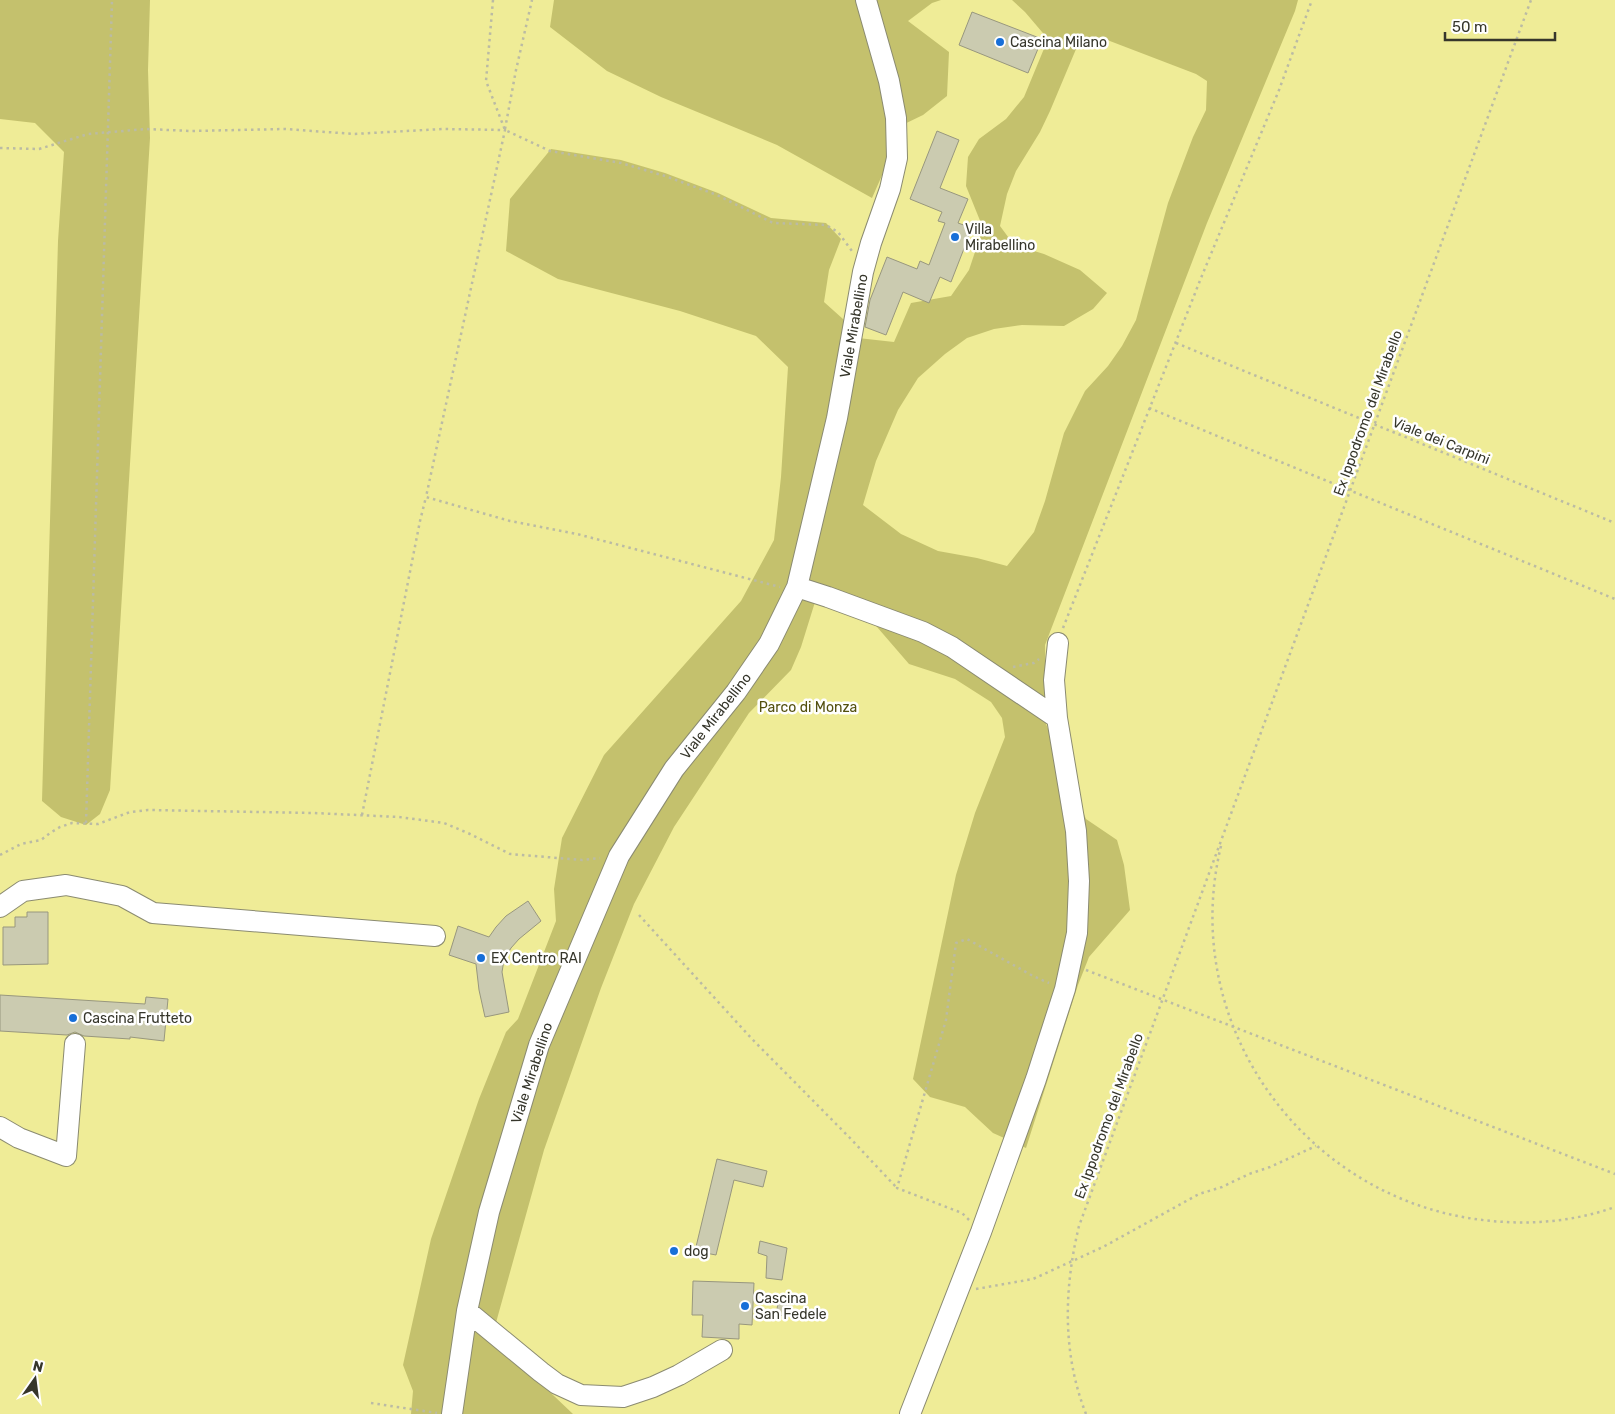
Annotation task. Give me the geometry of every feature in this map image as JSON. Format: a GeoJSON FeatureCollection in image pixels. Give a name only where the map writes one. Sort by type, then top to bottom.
{"type":"FeatureCollection","features":[{"type":"Feature","properties":{"kind":"lane","name":"Viale Mirabellino"},"geometry":{"type":"LineString","coordinates":[[452,1414],[467,1311],[488,1212],[539,1045],[619,856],[674,769],[736,692],[769,644],[796,589],[837,418],[863,272],[890,189],[897,158],[896,118],[889,81],[866,0]]}},
{"type":"Feature","properties":{"kind":"lane"},"geometry":{"type":"LineString","coordinates":[[796,589],[828,597],[923,632],[952,647],[1056,718]]}},
{"type":"Feature","properties":{"kind":"lane"},"geometry":{"type":"LineString","coordinates":[[910,1414],[981,1232],[1036,1079],[1065,989],[1077,933],[1079,882],[1076,831],[1056,718],[1054,680],[1058,643]]}},
{"type":"Feature","properties":{"kind":"lane"},"geometry":{"type":"LineString","coordinates":[[0,907],[23,891],[66,885],[122,896],[153,913],[435,936]]}},
{"type":"Feature","properties":{"kind":"lane"},"geometry":{"type":"LineString","coordinates":[[0,1127],[19,1138],[66,1156],[75,1044]]}},
{"type":"Feature","properties":{"kind":"lane"},"geometry":{"type":"LineString","coordinates":[[467,1311],[552,1380],[580,1395],[623,1397],[653,1387],[679,1375],[722,1350]]}},
{"type":"Feature","properties":{"kind":"path"},"geometry":{"type":"LineString","coordinates":[[86,823],[112,0]]}},
{"type":"Feature","properties":{"kind":"path"},"geometry":{"type":"LineString","coordinates":[[493,0],[486,81],[505,130]]}},
{"type":"Feature","properties":{"kind":"path"},"geometry":{"type":"LineString","coordinates":[[362,814],[418,530],[532,0]]}},
{"type":"Feature","properties":{"kind":"path"},"geometry":{"type":"LineString","coordinates":[[1006,668],[1034,663],[1058,643],[1149,408],[1279,90],[1312,0]]}},
{"type":"Feature","properties":{"kind":"path","name":"Ex Ippodromo del Mirabello"},"geometry":{"type":"LineString","coordinates":[[1086,1414],[1076,1382],[1071,1356],[1067,1304],[1071,1261],[1079,1226],[1531,0]]}},
{"type":"Feature","properties":{"kind":"path"},"geometry":{"type":"LineString","coordinates":[[0,148],[39,149],[88,134],[146,129],[191,131],[285,129],[354,134],[442,129],[505,130],[550,151],[621,163],[664,176],[717,195],[773,223],[826,226],[838,232],[853,251],[863,272]]}},
{"type":"Feature","properties":{"kind":"path","name":"Viale dei Carpini"},"geometry":{"type":"LineString","coordinates":[[1176,342],[1615,523]]}},
{"type":"Feature","properties":{"kind":"path"},"geometry":{"type":"LineString","coordinates":[[1149,408],[1615,600]]}},
{"type":"Feature","properties":{"kind":"path"},"geometry":{"type":"LineString","coordinates":[[426,497],[510,521],[577,534],[796,589]]}},
{"type":"Feature","properties":{"kind":"path"},"geometry":{"type":"LineString","coordinates":[[0,855],[21,844],[41,840],[60,827],[72,823],[98,824],[130,812],[148,810],[362,814],[399,817],[444,823],[510,854],[582,860],[619,856]]}},
{"type":"Feature","properties":{"kind":"path","name":"Ex Ippodromo del Mirabello"},"geometry":{"type":"LineString","coordinates":[[1224,833],[1218,858],[1212,910],[1213,937],[1221,989],[1233,1026],[1249,1062],[1278,1106],[1295,1126],[1316,1146],[1342,1166],[1379,1189],[1403,1200],[1454,1216],[1480,1220],[1532,1222],[1576,1217],[1615,1207]]}},
{"type":"Feature","properties":{"kind":"path"},"geometry":{"type":"LineString","coordinates":[[639,915],[752,1039],[898,1188],[962,1213],[981,1232]]}},
{"type":"Feature","properties":{"kind":"path"},"geometry":{"type":"LineString","coordinates":[[898,1188],[946,1020],[956,943],[967,939],[1033,976],[1065,989]]}},
{"type":"Feature","properties":{"kind":"path"},"geometry":{"type":"LineString","coordinates":[[1070,964],[1615,1174]]}},
{"type":"Feature","properties":{"kind":"path"},"geometry":{"type":"LineString","coordinates":[[957,1293],[1033,1279],[1103,1247],[1199,1194],[1222,1187],[1316,1146]]}},
{"type":"Feature","properties":{"kind":"path"},"geometry":{"type":"LineString","coordinates":[[371,1403],[443,1414]]}},
{"type":"Feature","properties":{"kind":"green space","name":"Parco di Monza"},"geometry":{"type":"Polygon","coordinates":[[[0,0],[1615,0],[1615,1414],[0,1414],[0,0]]]}},
{"type":"Feature","properties":{"kind":"shaded area"},"geometry":{"type":"Polygon","coordinates":[[[0,0],[150,0],[148,70],[150,138],[110,790],[100,814],[86,825],[61,817],[42,801],[58,241],[64,152],[35,123],[0,119],[0,0]]]}},
{"type":"Feature","properties":{"kind":"shaded area"},"geometry":{"type":"Polygon","coordinates":[[[554,0],[941,0],[932,3],[908,21],[949,52],[947,96],[923,115],[892,130],[887,164],[872,198],[777,145],[661,97],[607,71],[550,27],[554,0]]]}},
{"type":"Feature","properties":{"kind":"shaded area"},"geometry":{"type":"Polygon","coordinates":[[[1012,0],[1298,0],[1207,223],[1045,645],[1046,724],[1086,819],[1117,840],[1124,865],[1130,910],[1089,957],[1078,985],[1026,1148],[993,1133],[965,1107],[930,1097],[913,1079],[956,875],[975,813],[1005,737],[1002,718],[991,702],[955,679],[909,664],[871,620],[815,602],[801,647],[791,670],[749,713],[674,827],[634,904],[601,988],[544,1150],[492,1337],[573,1414],[411,1414],[413,1391],[403,1365],[431,1239],[479,1099],[506,1032],[518,1019],[556,921],[554,889],[562,838],[604,755],[741,601],[774,540],[781,477],[788,367],[756,336],[680,311],[558,279],[506,251],[510,199],[551,149],[621,160],[665,173],[718,193],[771,218],[826,223],[841,239],[829,270],[824,302],[843,319],[858,338],[894,342],[911,303],[951,296],[969,270],[983,228],[966,186],[968,157],[979,139],[1006,119],[1024,97],[1048,39],[1012,0]],[[1102,38],[1079,42],[1040,132],[1016,171],[1007,194],[1000,226],[1014,245],[1044,254],[1080,270],[1107,293],[1093,309],[1064,326],[1022,325],[994,329],[967,338],[945,354],[918,378],[898,410],[876,461],[863,505],[901,534],[938,551],[1007,566],[1034,532],[1045,501],[1064,433],[1085,391],[1108,366],[1122,346],[1136,320],[1168,203],[1193,137],[1206,110],[1207,81],[1196,74],[1102,38]]]}},
{"type":"Feature","properties":{"kind":"building","name":"Cascina Milano"},"geometry":{"type":"Polygon","coordinates":[[[972,12],[1042,39],[1028,73],[959,45],[972,12]]]}},
{"type":"Feature","properties":{"kind":"building","name":"Villa Mirabellino"},"geometry":{"type":"Polygon","coordinates":[[[937,131],[959,140],[940,188],[968,199],[958,223],[972,228],[951,282],[940,277],[929,303],[903,292],[886,335],[865,327],[870,300],[887,257],[917,269],[920,261],[929,265],[945,223],[938,221],[942,212],[910,199],[937,131]]]}},
{"type":"Feature","properties":{"kind":"building","name":"EX Centro RAI"},"geometry":{"type":"Polygon","coordinates":[[[528,901],[541,921],[519,939],[504,960],[502,972],[509,1012],[485,1017],[476,964],[449,955],[458,926],[489,937],[506,916],[528,901]]]}},
{"type":"Feature","properties":{"kind":"building"},"geometry":{"type":"Polygon","coordinates":[[[27,912],[48,912],[48,964],[3,965],[3,927],[15,927],[15,917],[27,917],[27,912]]]}},
{"type":"Feature","properties":{"kind":"building","name":"Cascina Frutteto"},"geometry":{"type":"Polygon","coordinates":[[[0,995],[145,1004],[146,997],[168,999],[164,1041],[130,1037],[130,1039],[84,1036],[75,1032],[67,1035],[0,1031],[0,995]]]}},
{"type":"Feature","properties":{"kind":"building"},"geometry":{"type":"Polygon","coordinates":[[[717,1159],[767,1171],[763,1187],[734,1180],[716,1255],[695,1251],[717,1159]]]}},
{"type":"Feature","properties":{"kind":"building"},"geometry":{"type":"Polygon","coordinates":[[[760,1241],[787,1248],[782,1280],[766,1278],[767,1256],[758,1253],[760,1241]]]}},
{"type":"Feature","properties":{"kind":"building","name":"Cascina San Fedele"},"geometry":{"type":"Polygon","coordinates":[[[693,1281],[754,1283],[752,1325],[739,1324],[739,1339],[702,1337],[703,1315],[692,1315],[693,1281]]]}},
{"type":"Feature","properties":{"kind":"building"},"geometry":{"type":"Polygon","coordinates":[[[778,1303],[789,1304],[787,1316],[776,1315],[778,1303]]]}},
{"type":"Feature","properties":{"kind":"place","name":"Cascina Milano"},"geometry":{"type":"Point","coordinates":[1000,42]}},
{"type":"Feature","properties":{"kind":"place","name":"Villa Mirabellino"},"geometry":{"type":"Point","coordinates":[955,237]}},
{"type":"Feature","properties":{"kind":"place","name":"EX Centro RAI"},"geometry":{"type":"Point","coordinates":[481,958]}},
{"type":"Feature","properties":{"kind":"place","name":"Cascina Frutteto"},"geometry":{"type":"Point","coordinates":[73,1018]}},
{"type":"Feature","properties":{"kind":"place","name":"dog"},"geometry":{"type":"Point","coordinates":[674,1251]}},
{"type":"Feature","properties":{"kind":"place","name":"Cascina San Fedele"},"geometry":{"type":"Point","coordinates":[745,1306]}}]}
